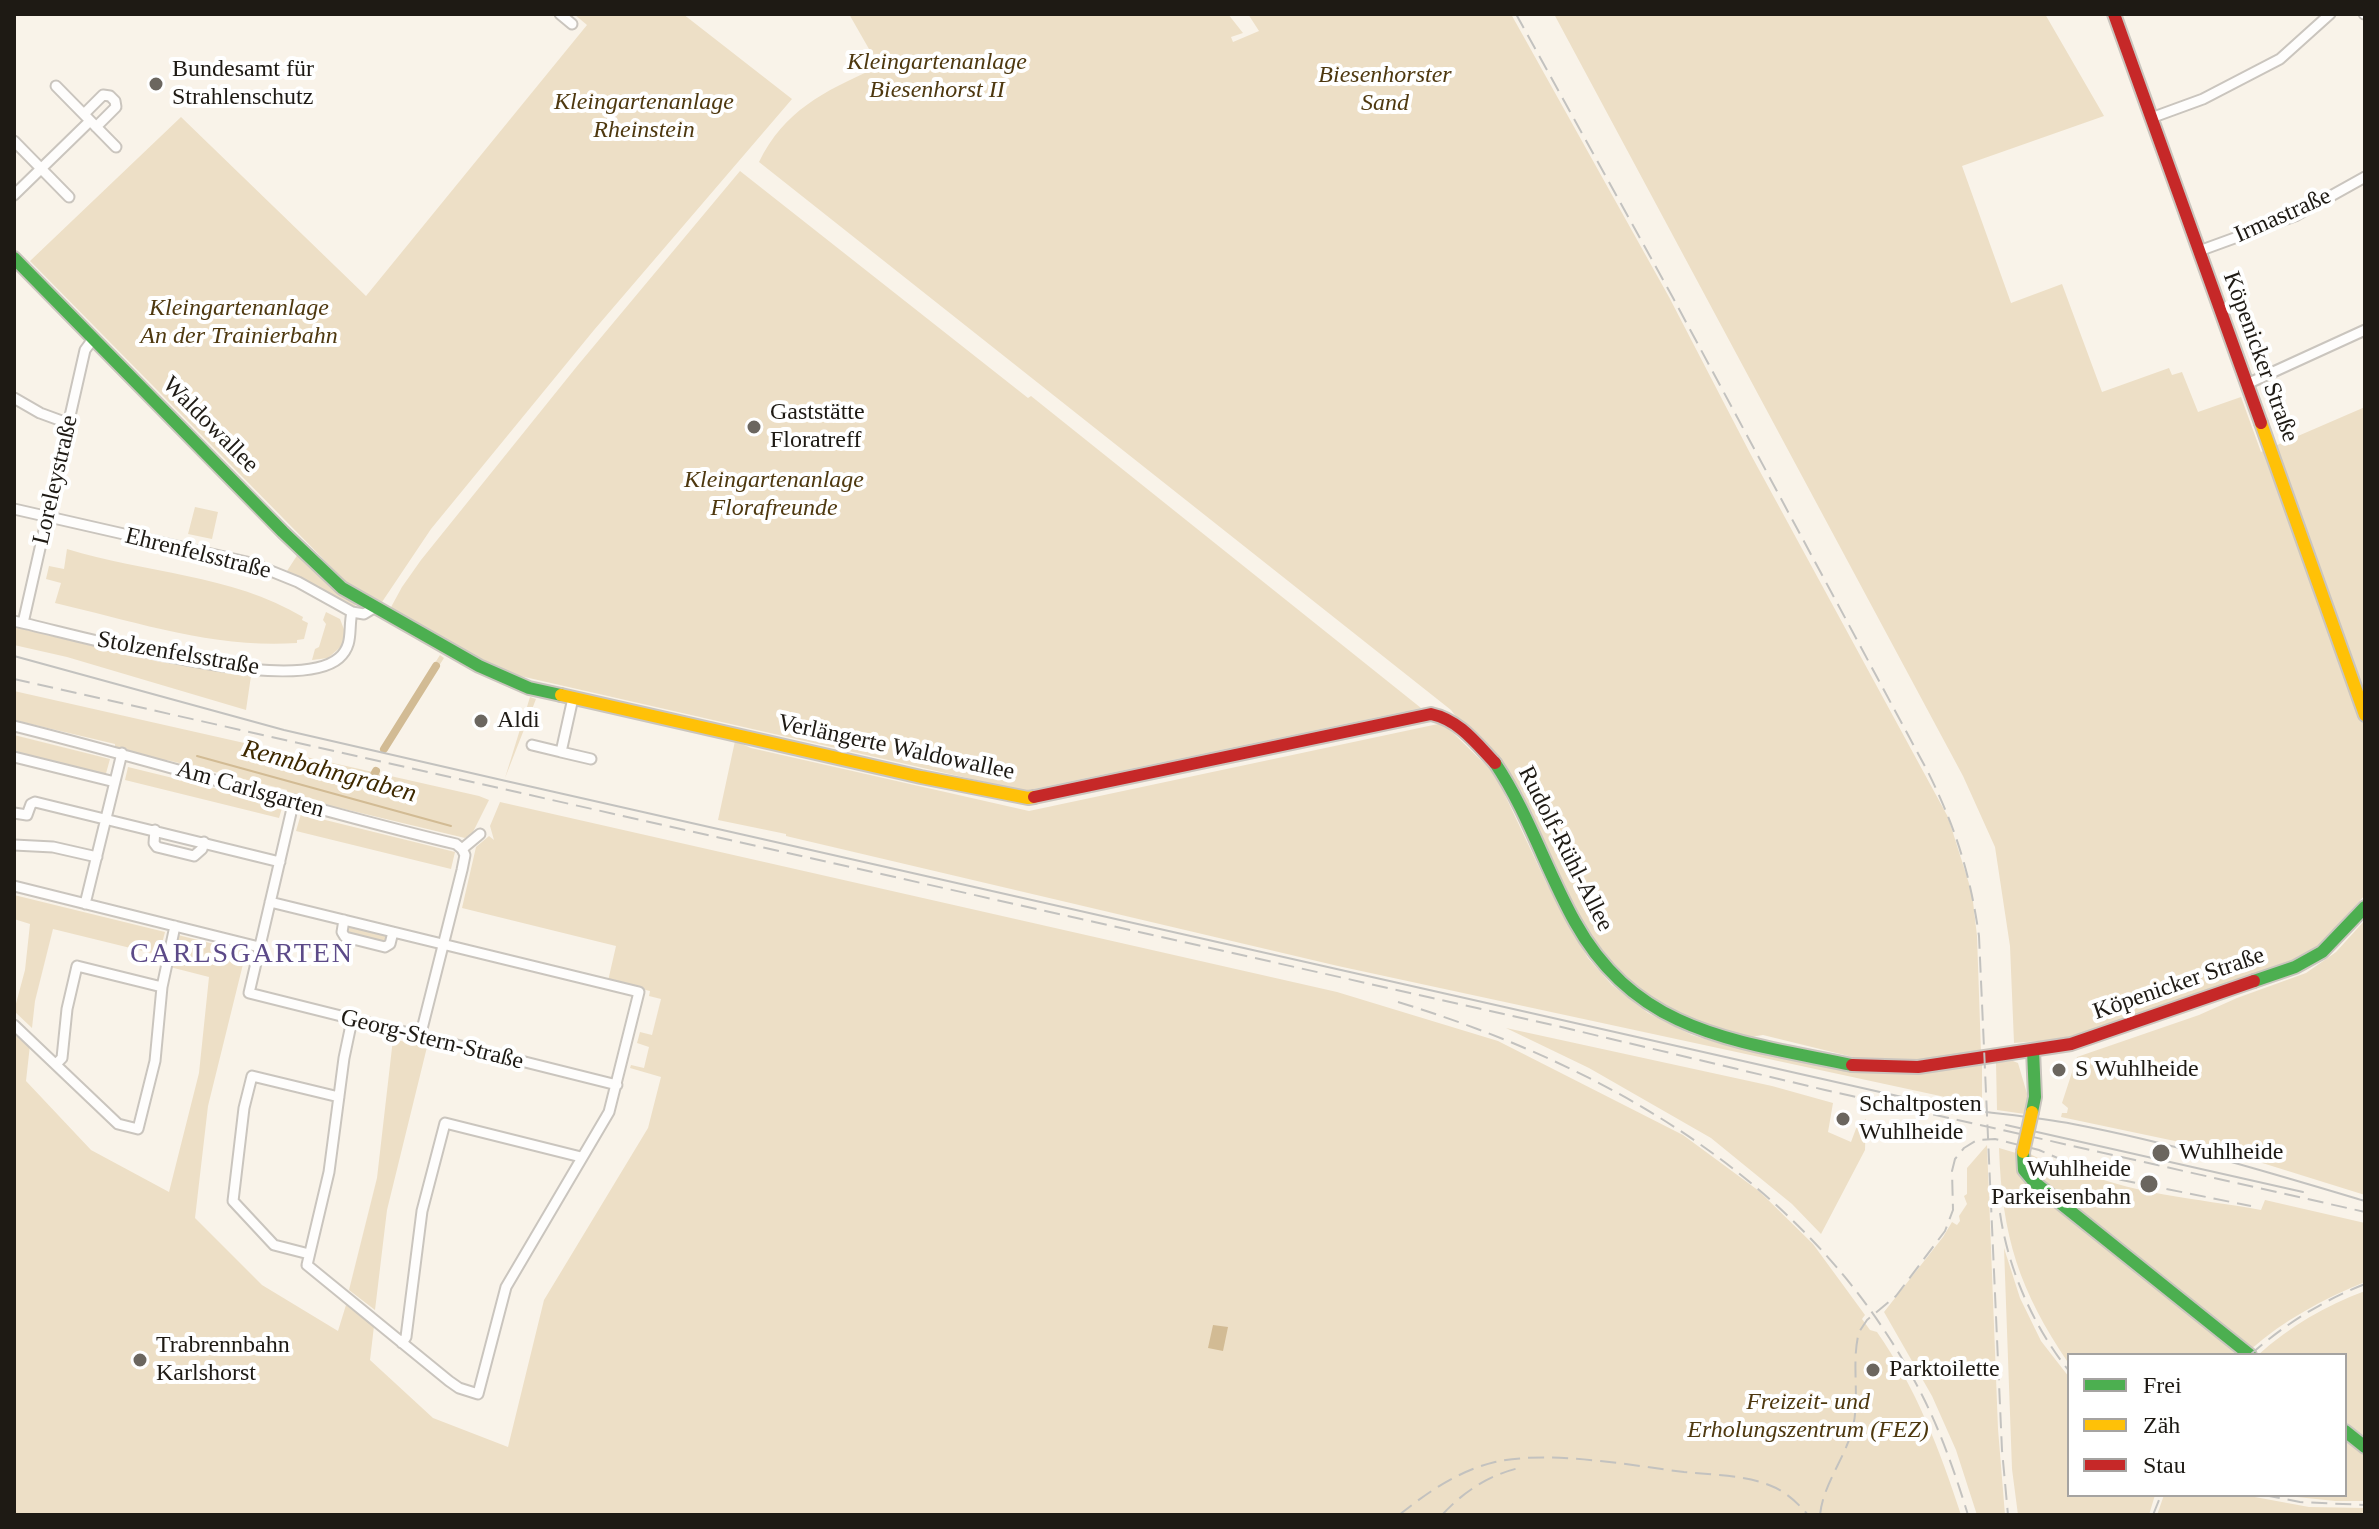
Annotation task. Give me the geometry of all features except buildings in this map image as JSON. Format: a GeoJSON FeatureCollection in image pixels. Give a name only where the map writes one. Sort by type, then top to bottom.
{"type":"FeatureCollection","features":[{"type":"Feature","properties":{"kind":"street"},"geometry":{"type":"LineString","coordinates":[[560,14],[572,24]]}},
{"type":"Feature","properties":{"kind":"street","name":"Köpenicker Straße"},"geometry":{"type":"LineString","coordinates":[[2114,14],[2365,715]]}},
{"type":"Feature","properties":{"kind":"street"},"geometry":{"type":"LineString","coordinates":[[2151,118],[2203,99],[2280,59],[2330,14]]}},
{"type":"Feature","properties":{"kind":"street"},"geometry":{"type":"LineString","coordinates":[[56,86],[116,147]]}},
{"type":"Feature","properties":{"kind":"street"},"geometry":{"type":"LineString","coordinates":[[14,195],[90,120]]}},
{"type":"Feature","properties":{"kind":"street"},"geometry":{"type":"LineString","coordinates":[[14,141],[69,197]]}},
{"type":"Feature","properties":{"kind":"street","name":"Irmastraße"},"geometry":{"type":"LineString","coordinates":[[2199,251],[2295,216],[2365,177]]}},
{"type":"Feature","properties":{"kind":"street","name":"Waldowallee"},"geometry":{"type":"LineString","coordinates":[[14,258],[315,564],[342,588],[379,610]]}},
{"type":"Feature","properties":{"kind":"street"},"geometry":{"type":"LineString","coordinates":[[2247,384],[2365,330]]}},
{"type":"Feature","properties":{"kind":"street","name":"Loreleystraße"},"geometry":{"type":"LineString","coordinates":[[18,622],[48,517],[85,350],[93,339]]}},
{"type":"Feature","properties":{"kind":"street"},"geometry":{"type":"LineString","coordinates":[[14,398],[40,413],[70,424]]}},
{"type":"Feature","properties":{"kind":"street","name":"Ehrenfelsstraße"},"geometry":{"type":"LineString","coordinates":[[14,509],[251,563],[290,578],[352,612]]}},
{"type":"Feature","properties":{"kind":"street"},"geometry":{"type":"LineString","coordinates":[[352,612],[364,614],[379,610]]}},
{"type":"Feature","properties":{"kind":"street","name":"Verlängerte Waldowallee"},"geometry":{"type":"LineString","coordinates":[[379,610],[498,676],[529,688],[921,777],[1028,798],[1420,716],[1431,714],[1446,717]]}},
{"type":"Feature","properties":{"kind":"street","name":"Stolzenfelsstraße"},"geometry":{"type":"LineString","coordinates":[[18,622],[229,668],[283,670],[321,667],[342,656],[350,642],[352,612]]}},
{"type":"Feature","properties":{"kind":"street"},"geometry":{"type":"LineString","coordinates":[[561,752],[573,698]]}},
{"type":"Feature","properties":{"kind":"street","name":"Rudolf-Rühl-Allee"},"geometry":{"type":"LineString","coordinates":[[1446,717],[1478,744],[1501,772],[1563,899],[1591,948],[1634,995],[1671,1018],[1719,1037],[1861,1067],[1918,1067],[2033,1050]]}},
{"type":"Feature","properties":{"kind":"street","name":"Am Carlsgarten"},"geometry":{"type":"LineString","coordinates":[[14,726],[294,800],[332,814],[456,844],[462,849]]}},
{"type":"Feature","properties":{"kind":"street"},"geometry":{"type":"LineString","coordinates":[[532,745],[591,759]]}},
{"type":"Feature","properties":{"kind":"street"},"geometry":{"type":"LineString","coordinates":[[85,904],[122,753]]}},
{"type":"Feature","properties":{"kind":"street"},"geometry":{"type":"LineString","coordinates":[[14,757],[115,782]]}},
{"type":"Feature","properties":{"kind":"street"},"geometry":{"type":"LineString","coordinates":[[14,886],[259,947],[294,800]]}},
{"type":"Feature","properties":{"kind":"street"},"geometry":{"type":"LineString","coordinates":[[14,813],[27,815],[35,802],[280,862]]}},
{"type":"Feature","properties":{"kind":"street"},"geometry":{"type":"LineString","coordinates":[[155,830],[154,843],[157,847],[194,856],[199,854],[204,842]]}},
{"type":"Feature","properties":{"kind":"street"},"geometry":{"type":"LineString","coordinates":[[420,1037],[465,855],[462,849],[480,834]]}},
{"type":"Feature","properties":{"kind":"street"},"geometry":{"type":"LineString","coordinates":[[14,845],[53,847],[97,857]]}},
{"type":"Feature","properties":{"kind":"street"},"geometry":{"type":"LineString","coordinates":[[270,902],[639,992],[609,1112],[506,1287],[478,1394],[459,1388],[309,1268],[307,1262],[329,1172],[352,1020]]}},
{"type":"Feature","properties":{"kind":"street","name":"Köpenicker Straße"},"geometry":{"type":"LineString","coordinates":[[2033,1050],[2088,1039],[2295,967],[2322,952],[2365,907]]}},
{"type":"Feature","properties":{"kind":"street"},"geometry":{"type":"LineString","coordinates":[[344,920],[342,932],[345,937],[385,947],[390,944],[393,932]]}},
{"type":"Feature","properties":{"kind":"street"},"geometry":{"type":"LineString","coordinates":[[14,1025],[118,1124],[138,1129],[155,1061],[162,987],[175,926]]}},
{"type":"Feature","properties":{"kind":"street","name":"Georg-Stern-Straße"},"geometry":{"type":"LineString","coordinates":[[259,947],[249,993],[617,1085]]}},
{"type":"Feature","properties":{"kind":"street"},"geometry":{"type":"LineString","coordinates":[[56,1064],[62,1058],[67,1009],[77,966],[162,987]]}},
{"type":"Feature","properties":{"kind":"street"},"geometry":{"type":"LineString","coordinates":[[2033,1050],[2035,1097],[2023,1152],[2024,1170],[2034,1182],[2248,1353]]}},
{"type":"Feature","properties":{"kind":"street"},"geometry":{"type":"LineString","coordinates":[[309,1254],[274,1245],[233,1201],[244,1108],[252,1076],[339,1097]]}},
{"type":"Feature","properties":{"kind":"street"},"geometry":{"type":"LineString","coordinates":[[402,1343],[406,1337],[422,1211],[445,1123],[581,1157]]}},
{"type":"Feature","properties":{"kind":"street"},"geometry":{"type":"LineString","coordinates":[[2347,1433],[2365,1447]]}},
{"type":"Feature","properties":{"kind":"green space"},"geometry":{"type":"Polygon","coordinates":[[[574,14],[683,14],[792,99],[594,330],[431,529],[382,602],[346,582],[30,261],[181,117],[366,296],[587,25],[574,14]]]}},
{"type":"Feature","properties":{"kind":"green space"},"geometry":{"type":"Polygon","coordinates":[[[849,14],[1228,14],[1243,33],[1231,37],[1233,42],[1259,31],[1248,14],[1511,14],[1669,297],[1751,455],[1948,817],[1972,893],[1977,936],[1981,1053],[1940,1060],[1877,1063],[1763,1035],[1751,1037],[1700,1024],[1676,1014],[1611,964],[1582,924],[1527,810],[1451,710],[759,162],[780,129],[793,116],[822,95],[874,69],[869,59],[873,56],[849,14]]]}},
{"type":"Feature","properties":{"kind":"green space"},"geometry":{"type":"Polygon","coordinates":[[[1554,14],[2045,14],[2104,116],[1962,166],[2011,303],[2062,284],[2102,392],[2169,368],[2172,375],[2182,372],[2198,412],[2241,397],[2261,452],[2365,407],[2365,895],[2319,946],[2293,961],[2086,1033],[2014,1043],[2010,946],[1995,847],[1963,776],[1554,14]]]}},
{"type":"Feature","properties":{"kind":"green space","name":"Kleingartenanlage Florafreunde"},"geometry":{"type":"Polygon","coordinates":[[[740,171],[1028,398],[1031,396],[1421,708],[1024,791],[507,673],[390,609],[421,560],[740,171]]]}},
{"type":"Feature","properties":{"kind":"green space"},"geometry":{"type":"Polygon","coordinates":[[[195,507],[218,512],[212,539],[188,534],[195,507]]]}},
{"type":"Feature","properties":{"kind":"green space"},"geometry":{"type":"Polygon","coordinates":[[[67,549],[247,592],[303,617],[302,620],[308,623],[304,639],[297,640],[297,643],[266,644],[205,638],[55,603],[61,583],[46,579],[49,566],[64,569],[67,549]]]}},
{"type":"Feature","properties":{"kind":"green space"},"geometry":{"type":"Polygon","coordinates":[[[298,554],[356,603],[355,607],[287,571],[298,554]]]}},
{"type":"Feature","properties":{"kind":"green space"},"geometry":{"type":"Polygon","coordinates":[[[326,612],[340,619],[345,632],[344,644],[328,658],[312,660],[326,624],[323,620],[326,612]]]}},
{"type":"Feature","properties":{"kind":"green space"},"geometry":{"type":"Polygon","coordinates":[[[14,627],[160,662],[251,676],[246,710],[67,657],[14,645],[14,627]]]}},
{"type":"Feature","properties":{"kind":"green space"},"geometry":{"type":"Polygon","coordinates":[[[440,655],[444,658],[391,741],[386,740],[440,655]]]}},
{"type":"Feature","properties":{"kind":"green space"},"geometry":{"type":"Polygon","coordinates":[[[14,691],[489,800],[472,834],[465,838],[338,810],[287,793],[287,790],[167,760],[165,763],[115,747],[115,744],[14,720],[14,691]]]}},
{"type":"Feature","properties":{"kind":"green space"},"geometry":{"type":"Polygon","coordinates":[[[530,697],[536,699],[505,778],[530,697]]]}},
{"type":"Feature","properties":{"kind":"green space"},"geometry":{"type":"Polygon","coordinates":[[[1438,724],[1447,727],[1495,774],[1546,882],[1588,958],[1612,985],[1648,1013],[1692,1035],[1722,1044],[1852,1070],[1921,1072],[1982,1063],[1982,1105],[1338,966],[718,820],[735,741],[751,748],[1029,811],[1438,724]]]}},
{"type":"Feature","properties":{"kind":"green space"},"geometry":{"type":"Polygon","coordinates":[[[14,735],[110,759],[105,777],[14,755],[14,735]]]}},
{"type":"Feature","properties":{"kind":"green space"},"geometry":{"type":"Polygon","coordinates":[[[128,767],[283,805],[279,818],[125,780],[128,767]]]}},
{"type":"Feature","properties":{"kind":"green space","name":"Freizeit- und Erholungszentrum (FEZ)"},"geometry":{"type":"Polygon","coordinates":[[[500,802],[1337,992],[1498,1041],[1683,1135],[1759,1191],[1813,1244],[1865,1315],[1862,1319],[1870,1330],[1877,1332],[1904,1375],[1935,1443],[1961,1515],[14,1515],[14,1030],[30,1045],[26,1081],[91,1150],[169,1192],[199,1073],[209,977],[170,967],[178,935],[246,952],[208,1106],[195,1218],[262,1285],[338,1331],[346,1305],[374,1326],[370,1360],[433,1418],[508,1447],[544,1300],[648,1128],[661,1077],[630,1068],[631,1065],[644,1068],[649,1047],[637,1043],[640,1032],[652,1035],[661,999],[649,996],[650,991],[608,981],[616,946],[462,908],[476,847],[489,836],[494,840],[490,826],[500,802]]]}},
{"type":"Feature","properties":{"kind":"green space"},"geometry":{"type":"Polygon","coordinates":[[[301,814],[455,852],[451,869],[296,831],[301,814]]]}},
{"type":"Feature","properties":{"kind":"green space"},"geometry":{"type":"Polygon","coordinates":[[[14,895],[165,932],[159,955],[53,929],[35,1001],[32,1028],[14,1011],[25,970],[30,924],[14,919],[14,895]]]}},
{"type":"Feature","properties":{"kind":"green space","name":"Wuhlheide"},"geometry":{"type":"Polygon","coordinates":[[[2365,920],[2365,1195],[2227,1152],[2061,1117],[2062,1113],[2067,1113],[2068,1108],[2062,1103],[2077,1057],[2199,1015],[2306,973],[2336,952],[2365,920]]]}},
{"type":"Feature","properties":{"kind":"green space"},"geometry":{"type":"Polygon","coordinates":[[[346,925],[388,935],[387,943],[344,933],[346,925]]]}},
{"type":"Feature","properties":{"kind":"green space"},"geometry":{"type":"Polygon","coordinates":[[[1506,1028],[1772,1086],[1833,1103],[1828,1132],[1851,1142],[1857,1126],[1866,1119],[1865,1150],[1821,1234],[1792,1204],[1711,1138],[1589,1068],[1506,1028]]]}},
{"type":"Feature","properties":{"kind":"green space"},"geometry":{"type":"Polygon","coordinates":[[[393,1039],[427,1047],[387,1210],[375,1310],[349,1290],[377,1178],[393,1039]]]}},
{"type":"Feature","properties":{"kind":"green space"},"geometry":{"type":"Polygon","coordinates":[[[1996,1062],[2018,1063],[2028,1097],[2025,1114],[1997,1110],[1996,1062]]]}},
{"type":"Feature","properties":{"kind":"green space"},"geometry":{"type":"Polygon","coordinates":[[[1987,1145],[1998,1429],[2005,1515],[1977,1515],[1956,1450],[1932,1396],[1884,1312],[1952,1222],[1957,1225],[1960,1221],[1959,1216],[1967,1204],[1964,1196],[1967,1194],[1967,1168],[1987,1145]]]}},
{"type":"Feature","properties":{"kind":"green space"},"geometry":{"type":"Polygon","coordinates":[[[1999,1148],[2016,1153],[2016,1165],[2241,1353],[2067,1353],[2067,1361],[2037,1312],[2016,1262],[2001,1180],[1999,1148]]]}},
{"type":"Feature","properties":{"kind":"green space","name":"Wuhlheide"},"geometry":{"type":"Polygon","coordinates":[[[2028,1153],[2064,1171],[2070,1167],[2140,1190],[2261,1210],[2265,1200],[2365,1223],[2365,1282],[2304,1311],[2250,1350],[2038,1176],[2029,1167],[2028,1153]]]}},
{"type":"Feature","properties":{"kind":"green space"},"geometry":{"type":"Polygon","coordinates":[[[2004,1248],[2020,1298],[2041,1341],[2067,1374],[2067,1497],[2154,1497],[2149,1515],[2018,1515],[2012,1469],[2004,1248]]]}},
{"type":"Feature","properties":{"kind":"green space"},"geometry":{"type":"Polygon","coordinates":[[[2365,1291],[2365,1441],[2347,1427],[2347,1353],[2260,1353],[2308,1318],[2365,1291]]]}},
{"type":"Feature","properties":{"kind":"green space"},"geometry":{"type":"Polygon","coordinates":[[[2347,1437],[2365,1451],[2365,1501],[2297,1497],[2347,1497],[2347,1437]]]}},
{"type":"Feature","properties":{"kind":"green space"},"geometry":{"type":"Polygon","coordinates":[[[2163,1497],[2255,1497],[2309,1507],[2365,1508],[2365,1515],[2157,1515],[2163,1497]]]}},
{"type":"Feature","properties":{"kind":"shaded area"},"geometry":{"type":"Polygon","coordinates":[[[1213,1325],[1228,1327],[1223,1351],[1208,1348],[1213,1325]]]}},
{"type":"Feature","properties":{"kind":"waterway","name":"Rennbahngraben"},"geometry":{"type":"LineString","coordinates":[[384,749],[436,666]]}},
{"type":"Feature","properties":{"kind":"waterway","name":"Rennbahngraben"},"geometry":{"type":"LineString","coordinates":[[197,756],[451,826]]}},
{"type":"Feature","properties":{"kind":"waterway","name":"Rennbahngraben"},"geometry":{"type":"LineString","coordinates":[[369,784],[376,771]]}},
{"type":"Feature","properties":{"kind":"tram line"},"geometry":{"type":"LineString","coordinates":[[14,656],[284,730],[1933,1104],[2055,1121],[2147,1140],[2365,1201]]}},
{"type":"Feature","properties":{"kind":"tram line"},"geometry":{"type":"LineString","coordinates":[[2006,1125],[2303,1192]]}},
{"type":"Feature","properties":{"kind":"railway"},"geometry":{"type":"LineString","coordinates":[[1516,14],[1928,772],[1961,852],[1979,936],[2002,1450],[2008,1515]]}},
{"type":"Feature","properties":{"kind":"railway"},"geometry":{"type":"LineString","coordinates":[[14,679],[1557,1026],[2365,1212]]}},
{"type":"Feature","properties":{"kind":"railway"},"geometry":{"type":"LineString","coordinates":[[1398,1002],[1479,1030],[1558,1063],[1634,1102],[1705,1148],[1770,1200],[1830,1259],[1881,1326],[1932,1415],[1968,1515]]}},
{"type":"Feature","properties":{"kind":"railway"},"geometry":{"type":"LineString","coordinates":[[1820,1515],[1825,1492],[1853,1427],[1859,1332],[1867,1320],[1896,1296],[1945,1231],[1953,1210],[1952,1171],[1955,1159],[1964,1148],[1977,1140],[1995,1139],[2039,1150],[2097,1175],[2251,1206]]}},
{"type":"Feature","properties":{"kind":"railway"},"geometry":{"type":"LineString","coordinates":[[2000,1213],[2009,1255],[2024,1296],[2044,1335],[2067,1368]]}},
{"type":"Feature","properties":{"kind":"railway"},"geometry":{"type":"LineString","coordinates":[[2252,1353],[2304,1314],[2365,1284]]}},
{"type":"Feature","properties":{"kind":"railway"},"geometry":{"type":"LineString","coordinates":[[1399,1515],[1432,1490],[1468,1471],[1495,1462],[1540,1458],[1589,1460],[1749,1479],[1780,1490],[1808,1515]]}},
{"type":"Feature","properties":{"kind":"railway"},"geometry":{"type":"LineString","coordinates":[[1442,1515],[1477,1486],[1519,1468]]}},
{"type":"Feature","properties":{"kind":"railway"},"geometry":{"type":"LineString","coordinates":[[2153,1515],[2160,1497]]}},
{"type":"Feature","properties":{"kind":"railway"},"geometry":{"type":"LineString","coordinates":[[2274,1497],[2300,1502],[2365,1505]]}},
{"type":"Feature","properties":{"kind":"traffic: fast"},"geometry":{"type":"LineString","coordinates":[[14,258],[342,588],[479,666],[529,688],[561,695]]}},
{"type":"Feature","properties":{"kind":"traffic: fast"},"geometry":{"type":"LineString","coordinates":[[1495,763],[1517,801],[1575,922],[1600,959],[1628,988],[1660,1010],[1731,1039],[1852,1065]]}},
{"type":"Feature","properties":{"kind":"traffic: fast"},"geometry":{"type":"LineString","coordinates":[[2254,981],[2295,967],[2322,952],[2365,907]]}},
{"type":"Feature","properties":{"kind":"traffic: fast"},"geometry":{"type":"LineString","coordinates":[[2032,1112],[2035,1097],[2033,1050]]}},
{"type":"Feature","properties":{"kind":"traffic: fast"},"geometry":{"type":"LineString","coordinates":[[2023,1152],[2024,1170],[2034,1182],[2248,1353]]}},
{"type":"Feature","properties":{"kind":"traffic: fast"},"geometry":{"type":"LineString","coordinates":[[2347,1433],[2365,1447]]}},
{"type":"Feature","properties":{"kind":"traffic: slow"},"geometry":{"type":"LineString","coordinates":[[2261,423],[2365,715]]}},
{"type":"Feature","properties":{"kind":"traffic: slow"},"geometry":{"type":"LineString","coordinates":[[561,695],[921,777],[1034,797]]}},
{"type":"Feature","properties":{"kind":"traffic: slow"},"geometry":{"type":"LineString","coordinates":[[2023,1152],[2032,1112]]}},
{"type":"Feature","properties":{"kind":"traffic: jam"},"geometry":{"type":"LineString","coordinates":[[2114,14],[2261,423]]}},
{"type":"Feature","properties":{"kind":"traffic: jam"},"geometry":{"type":"LineString","coordinates":[[1034,797],[1431,714],[1459,727],[1495,763]]}},
{"type":"Feature","properties":{"kind":"traffic: jam"},"geometry":{"type":"LineString","coordinates":[[1852,1065],[1918,1067],[2071,1044],[2254,981]]}},
{"type":"Feature","properties":{"kind":"place","name":"Bundesamt für Strahlenschutz"},"geometry":{"type":"Point","coordinates":[156,84]}},
{"type":"Feature","properties":{"kind":"place","name":"Gaststätte Floratreff"},"geometry":{"type":"Point","coordinates":[754,427]}},
{"type":"Feature","properties":{"kind":"place","name":"Aldi"},"geometry":{"type":"Point","coordinates":[481,721]}},
{"type":"Feature","properties":{"kind":"place","name":"S Wuhlheide"},"geometry":{"type":"Point","coordinates":[2059,1070]}},
{"type":"Feature","properties":{"kind":"place","name":"Schaltposten Wuhlheide"},"geometry":{"type":"Point","coordinates":[1843,1119]}},
{"type":"Feature","properties":{"kind":"place","name":"Wuhlheide"},"geometry":{"type":"Point","coordinates":[2161,1153]}},
{"type":"Feature","properties":{"kind":"place","name":"Wuhlheide Parkeisenbahn"},"geometry":{"type":"Point","coordinates":[2149,1184]}},
{"type":"Feature","properties":{"kind":"place","name":"Trabrennbahn Karlshorst"},"geometry":{"type":"Point","coordinates":[140,1360]}},
{"type":"Feature","properties":{"kind":"place","name":"Parktoilette"},"geometry":{"type":"Point","coordinates":[1873,1370]}},
{"type":"Feature","properties":{"kind":"district","name":"CARLSGARTEN"},"geometry":{"type":"Point","coordinates":[242,955]}},
{"type":"Feature","properties":{"kind":"park label","name":"Kleingartenanlage Biesenhorst II"},"geometry":{"type":"Point","coordinates":[937,77]}},
{"type":"Feature","properties":{"kind":"park label","name":"Biesenhorster Sand"},"geometry":{"type":"Point","coordinates":[1385,90]}},
{"type":"Feature","properties":{"kind":"park label","name":"Kleingartenanlage Rheinstein"},"geometry":{"type":"Point","coordinates":[644,117]}},
{"type":"Feature","properties":{"kind":"park label","name":"Kleingartenanlage An der Trainierbahn"},"geometry":{"type":"Point","coordinates":[239,323]}}]}
